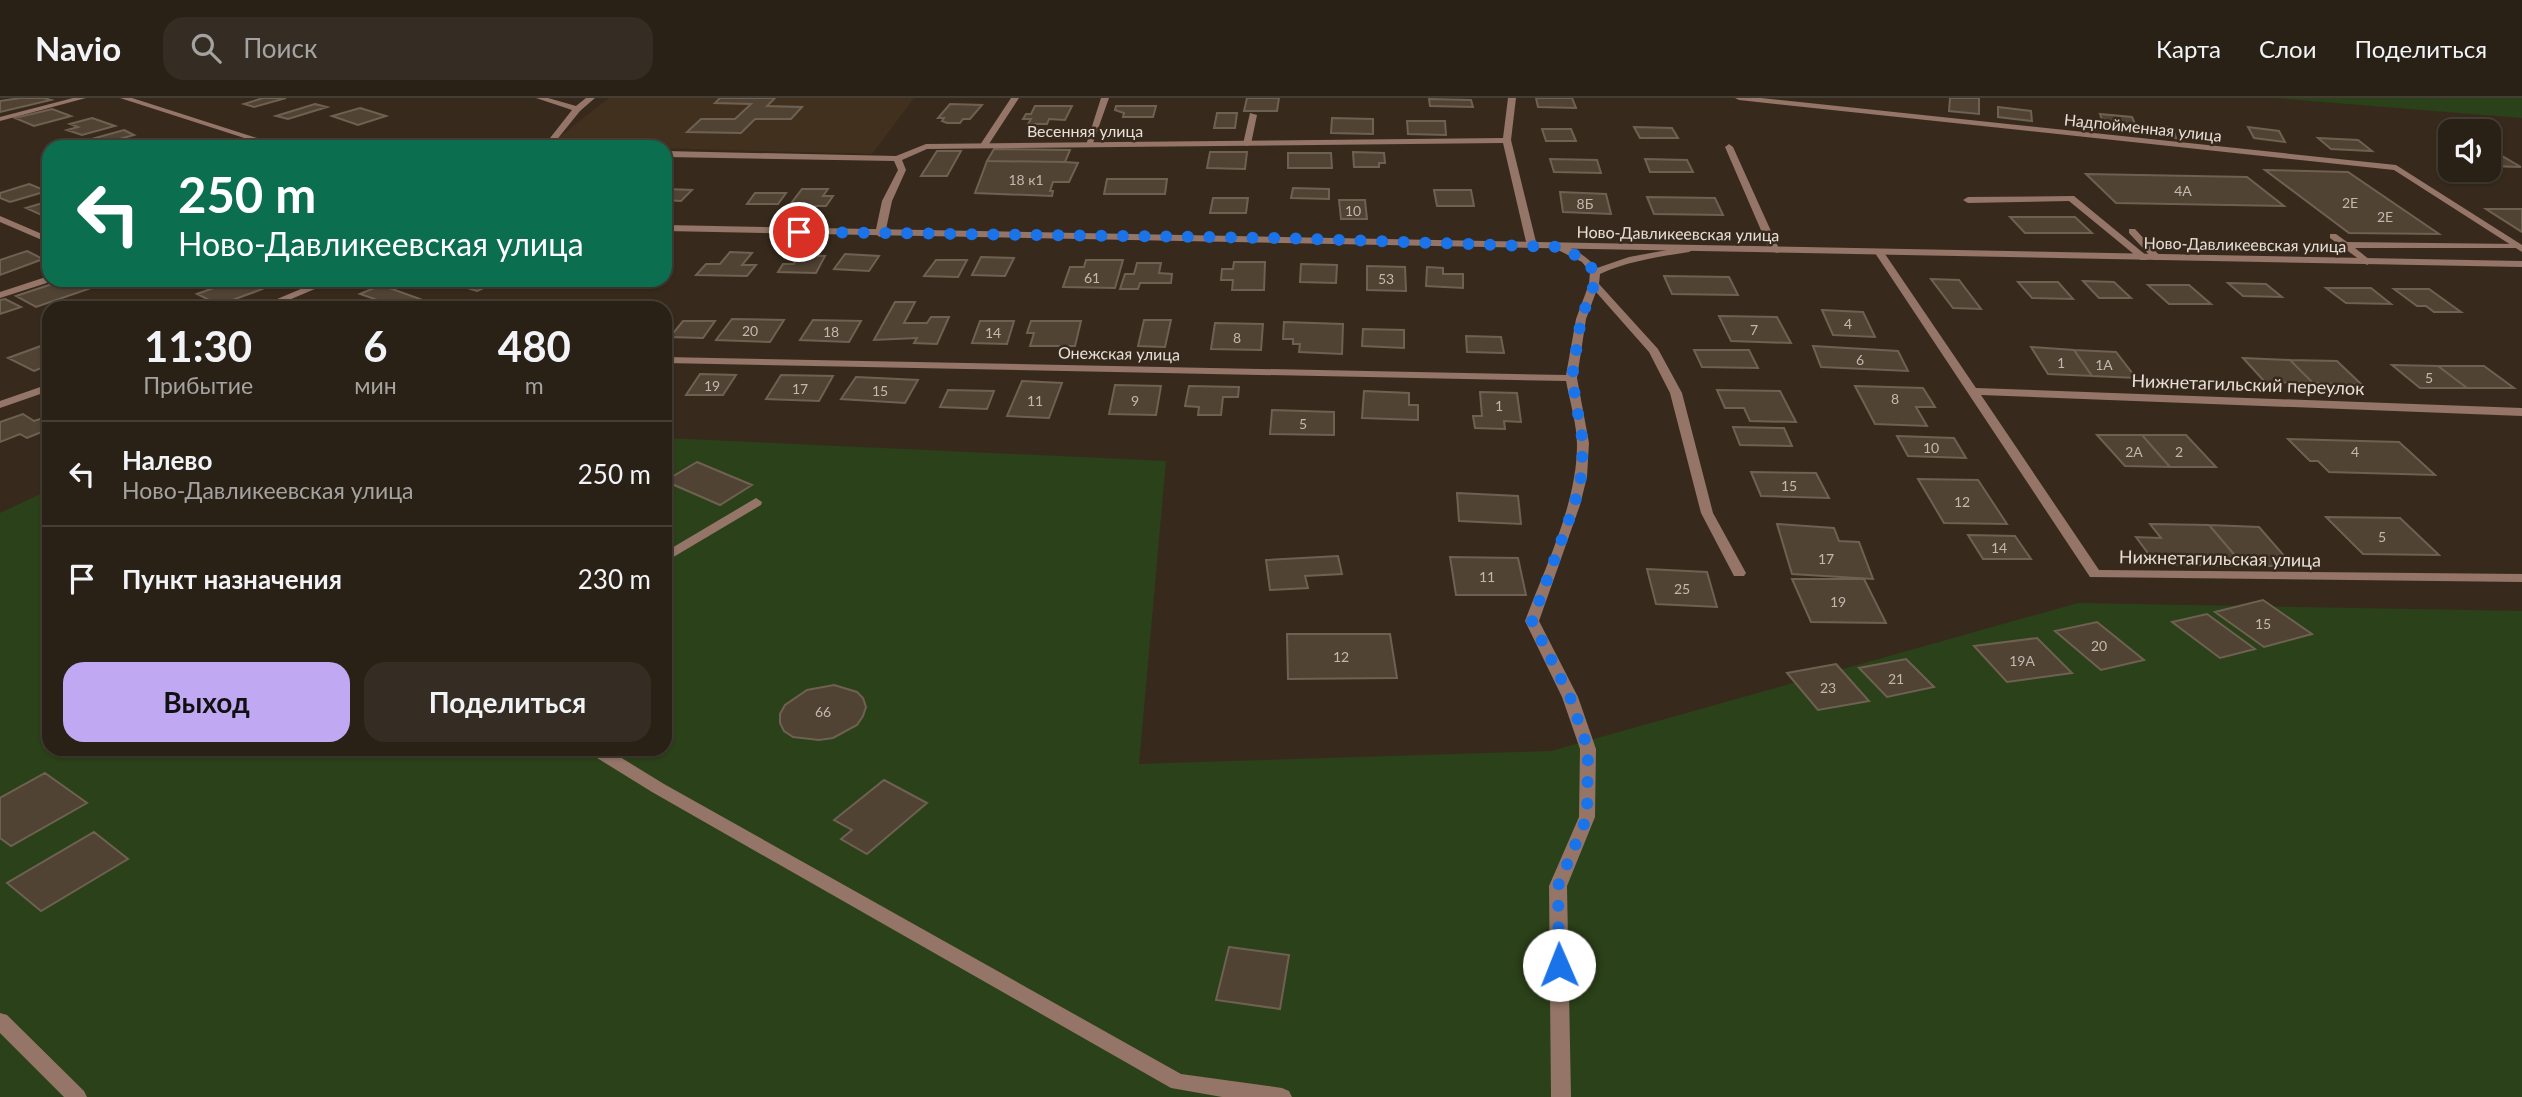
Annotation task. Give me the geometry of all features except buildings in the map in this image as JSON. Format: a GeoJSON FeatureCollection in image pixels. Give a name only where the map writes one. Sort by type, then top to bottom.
{"type":"FeatureCollection","features":[{"type":"Feature","properties":{"kind":"street"},"geometry":{"type":"LineString","coordinates":[[0,119],[82,98]]}},
{"type":"Feature","properties":{"kind":"street"},"geometry":{"type":"LineString","coordinates":[[124,98],[259,140]]}},
{"type":"Feature","properties":{"kind":"street"},"geometry":{"type":"LineString","coordinates":[[540,98],[577,109]]}},
{"type":"Feature","properties":{"kind":"street"},"geometry":{"type":"LineString","coordinates":[[553,140],[577,109],[591,98]]}},
{"type":"Feature","properties":{"kind":"street"},"geometry":{"type":"LineString","coordinates":[[984,145],[1015,98]]}},
{"type":"Feature","properties":{"kind":"street"},"geometry":{"type":"LineString","coordinates":[[1089,143],[1105,98]]}},
{"type":"Feature","properties":{"kind":"street"},"geometry":{"type":"LineString","coordinates":[[1512,98],[1507,140],[1532,246]]}},
{"type":"Feature","properties":{"kind":"street","name":"Надпойменная улица"},"geometry":{"type":"LineString","coordinates":[[1738,98],[2396,168],[2520,248]]}},
{"type":"Feature","properties":{"kind":"street"},"geometry":{"type":"LineString","coordinates":[[1247,144],[1253,115]]}},
{"type":"Feature","properties":{"kind":"street","name":"Весенняя улица"},"geometry":{"type":"LineString","coordinates":[[672,154],[897,159],[926,146],[1507,140]]}},
{"type":"Feature","properties":{"kind":"street"},"geometry":{"type":"LineString","coordinates":[[1729,147],[1775,251]]}},
{"type":"Feature","properties":{"kind":"street"},"geometry":{"type":"LineString","coordinates":[[880,234],[887,201],[902,170],[897,159]]}},
{"type":"Feature","properties":{"kind":"street"},"geometry":{"type":"LineString","coordinates":[[1968,200],[2071,198],[2144,258]]}},
{"type":"Feature","properties":{"kind":"street"},"geometry":{"type":"LineString","coordinates":[[0,219],[42,237]]}},
{"type":"Feature","properties":{"kind":"street","name":"Ново-Давликеевская улица"},"geometry":{"type":"LineString","coordinates":[[672,228],[2522,264]]}},
{"type":"Feature","properties":{"kind":"street"},"geometry":{"type":"LineString","coordinates":[[2132,231],[2157,258]]}},
{"type":"Feature","properties":{"kind":"street"},"geometry":{"type":"LineString","coordinates":[[2333,236],[2368,262]]}},
{"type":"Feature","properties":{"kind":"street"},"geometry":{"type":"LineString","coordinates":[[2345,245],[2520,248]]}},
{"type":"Feature","properties":{"kind":"street"},"geometry":{"type":"LineString","coordinates":[[1559,247],[1585,260],[1595,278],[1654,351],[1676,393],[1707,513],[1739,573]]}},
{"type":"Feature","properties":{"kind":"street"},"geometry":{"type":"LineString","coordinates":[[1562,1097],[1558,886],[1587,817],[1588,749],[1570,697],[1532,621],[1574,506],[1581,477],[1583,443],[1572,378],[1581,319],[1595,278],[1612,263],[1689,249]]}},
{"type":"Feature","properties":{"kind":"street","name":"Нижнетагильская улица"},"geometry":{"type":"LineString","coordinates":[[1880,253],[2095,574],[2522,578]]}},
{"type":"Feature","properties":{"kind":"street"},"geometry":{"type":"LineString","coordinates":[[0,295],[42,281]]}},
{"type":"Feature","properties":{"kind":"street"},"geometry":{"type":"LineString","coordinates":[[278,301],[314,287]]}},
{"type":"Feature","properties":{"kind":"street","name":"Онежская улица"},"geometry":{"type":"LineString","coordinates":[[672,360],[1572,378]]}},
{"type":"Feature","properties":{"kind":"street"},"geometry":{"type":"LineString","coordinates":[[0,405],[42,390]]}},
{"type":"Feature","properties":{"kind":"street","name":"Нижнетагильский переулок"},"geometry":{"type":"LineString","coordinates":[[1973,391],[2522,412]]}},
{"type":"Feature","properties":{"kind":"street"},"geometry":{"type":"LineString","coordinates":[[672,554],[756,502]]}},
{"type":"Feature","properties":{"kind":"street"},"geometry":{"type":"LineString","coordinates":[[606,756],[658,788],[1178,1082],[1283,1097]]}},
{"type":"Feature","properties":{"kind":"street"},"geometry":{"type":"LineString","coordinates":[[0,1021],[77,1097]]}},
{"type":"Feature","properties":{"kind":"shaded area"},"geometry":{"type":"Polygon","coordinates":[[[609,98],[914,98],[872,154],[672,148],[672,140],[555,140],[609,98]]]}},
{"type":"Feature","properties":{"kind":"green space"},"geometry":{"type":"Polygon","coordinates":[[[2275,98],[2522,98],[2522,118],[2275,98]]]}},
{"type":"Feature","properties":{"kind":"green space"},"geometry":{"type":"Polygon","coordinates":[[[672,438],[1166,461],[1139,764],[1551,751],[2078,603],[2522,611],[2522,1097],[0,1097],[0,513],[42,493],[42,756],[672,756],[672,438]]]}},
{"type":"Feature","properties":{"kind":"route"},"geometry":{"type":"LineString","coordinates":[[799,232],[1281,238],[1559,247],[1585,260],[1595,272],[1594,285],[1581,319],[1572,378],[1583,443],[1581,477],[1574,506],[1532,621],[1570,697],[1588,749],[1587,817],[1558,886],[1559,965]]}}]}
